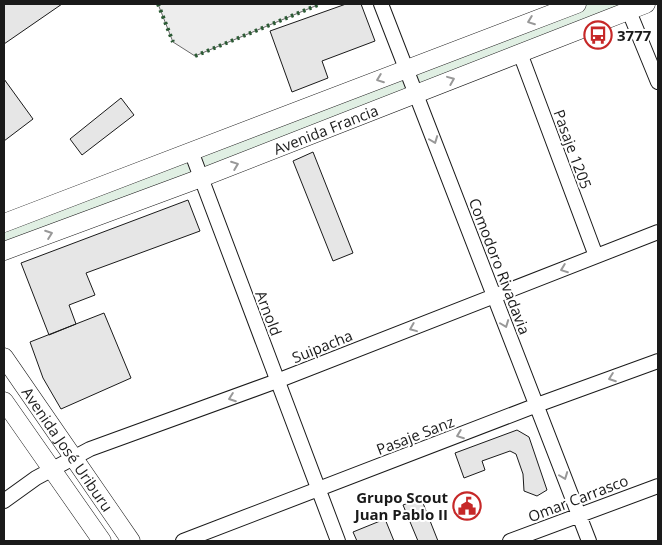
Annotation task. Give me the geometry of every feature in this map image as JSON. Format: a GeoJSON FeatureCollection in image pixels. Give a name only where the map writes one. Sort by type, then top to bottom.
{"type":"FeatureCollection","features":[{"type":"Feature","properties":{"kind":"main road","name":"Avenida Francia"},"geometry":{"type":"LineString","coordinates":[[4,223],[577,4]]}},
{"type":"Feature","properties":{"kind":"main road","name":"Avenida Francia"},"geometry":{"type":"LineString","coordinates":[[4,251],[201,178],[416,94],[520,53],[627,7],[646,4]]}},
{"type":"Feature","properties":{"kind":"main road","name":"Avenida José Uriburu"},"geometry":{"type":"LineString","coordinates":[[4,357],[131,541]]}},
{"type":"Feature","properties":{"kind":"main road","name":"Avenida José Uriburu"},"geometry":{"type":"LineString","coordinates":[[4,400],[102,541]]}},
{"type":"Feature","properties":{"kind":"street","name":"Comodoro Rivadavia"},"geometry":{"type":"LineString","coordinates":[[381,4],[589,541]]}},
{"type":"Feature","properties":{"kind":"street"},"geometry":{"type":"LineString","coordinates":[[627,7],[658,82]]}},
{"type":"Feature","properties":{"kind":"street","name":"Pasaje 1205"},"geometry":{"type":"LineString","coordinates":[[520,53],[596,256]]}},
{"type":"Feature","properties":{"kind":"street","name":"Arnold"},"geometry":{"type":"LineString","coordinates":[[191,151],[338,541]]}},
{"type":"Feature","properties":{"kind":"street","name":"Suipacha"},"geometry":{"type":"LineString","coordinates":[[4,500],[36,478],[90,449],[277,381],[658,232]]}},
{"type":"Feature","properties":{"kind":"street","name":"Pasaje Sanz"},"geometry":{"type":"LineString","coordinates":[[183,541],[537,405],[658,361]]}},
{"type":"Feature","properties":{"kind":"street","name":"Omar Carrasco"},"geometry":{"type":"LineString","coordinates":[[510,541],[658,486]]}},
{"type":"Feature","properties":{"kind":"green space"},"geometry":{"type":"Polygon","coordinates":[[[577,4],[645,4],[4,251],[4,223],[577,4]]]}},
{"type":"Feature","properties":{"kind":"shaded area"},"geometry":{"type":"Polygon","coordinates":[[[158,4],[320,4],[195,56],[173,42],[158,4]]]}},
{"type":"Feature","properties":{"kind":"building"},"geometry":{"type":"Polygon","coordinates":[[[4,4],[62,4],[4,44],[4,4]]]}},
{"type":"Feature","properties":{"kind":"building"},"geometry":{"type":"Polygon","coordinates":[[[346,4],[361,4],[375,41],[322,61],[328,78],[292,92],[270,31],[346,4]]]}},
{"type":"Feature","properties":{"kind":"building"},"geometry":{"type":"Polygon","coordinates":[[[4,79],[33,119],[4,141],[4,79]]]}},
{"type":"Feature","properties":{"kind":"building"},"geometry":{"type":"Polygon","coordinates":[[[121,98],[134,115],[82,155],[70,139],[121,98]]]}},
{"type":"Feature","properties":{"kind":"building"},"geometry":{"type":"Polygon","coordinates":[[[313,152],[353,253],[333,261],[293,161],[313,152]]]}},
{"type":"Feature","properties":{"kind":"building"},"geometry":{"type":"Polygon","coordinates":[[[188,200],[200,231],[86,273],[95,295],[69,305],[76,324],[49,335],[21,263],[188,200]]]}},
{"type":"Feature","properties":{"kind":"building"},"geometry":{"type":"Polygon","coordinates":[[[104,313],[131,378],[61,409],[43,378],[30,342],[104,313]]]}},
{"type":"Feature","properties":{"kind":"building"},"geometry":{"type":"Polygon","coordinates":[[[517,430],[529,437],[547,490],[537,496],[524,491],[523,474],[516,454],[510,451],[482,461],[485,470],[464,478],[455,453],[517,430]]]}},
{"type":"Feature","properties":{"kind":"building"},"geometry":{"type":"Polygon","coordinates":[[[421,498],[438,541],[418,541],[403,505],[421,498]]]}},
{"type":"Feature","properties":{"kind":"building"},"geometry":{"type":"Polygon","coordinates":[[[385,519],[394,541],[357,541],[353,532],[385,519]]]}},
{"type":"Feature","properties":{"kind":"hedge"},"geometry":{"type":"LineString","coordinates":[[158,4],[173,42]]}},
{"type":"Feature","properties":{"kind":"hedge"},"geometry":{"type":"LineString","coordinates":[[195,56],[320,4]]}},
{"type":"Feature","properties":{"kind":"place","name":"3777"},"geometry":{"type":"Point","coordinates":[598,35]}},
{"type":"Feature","properties":{"kind":"place","name":"Grupo Scout Juan Pablo II"},"geometry":{"type":"Point","coordinates":[467,506]}}]}
